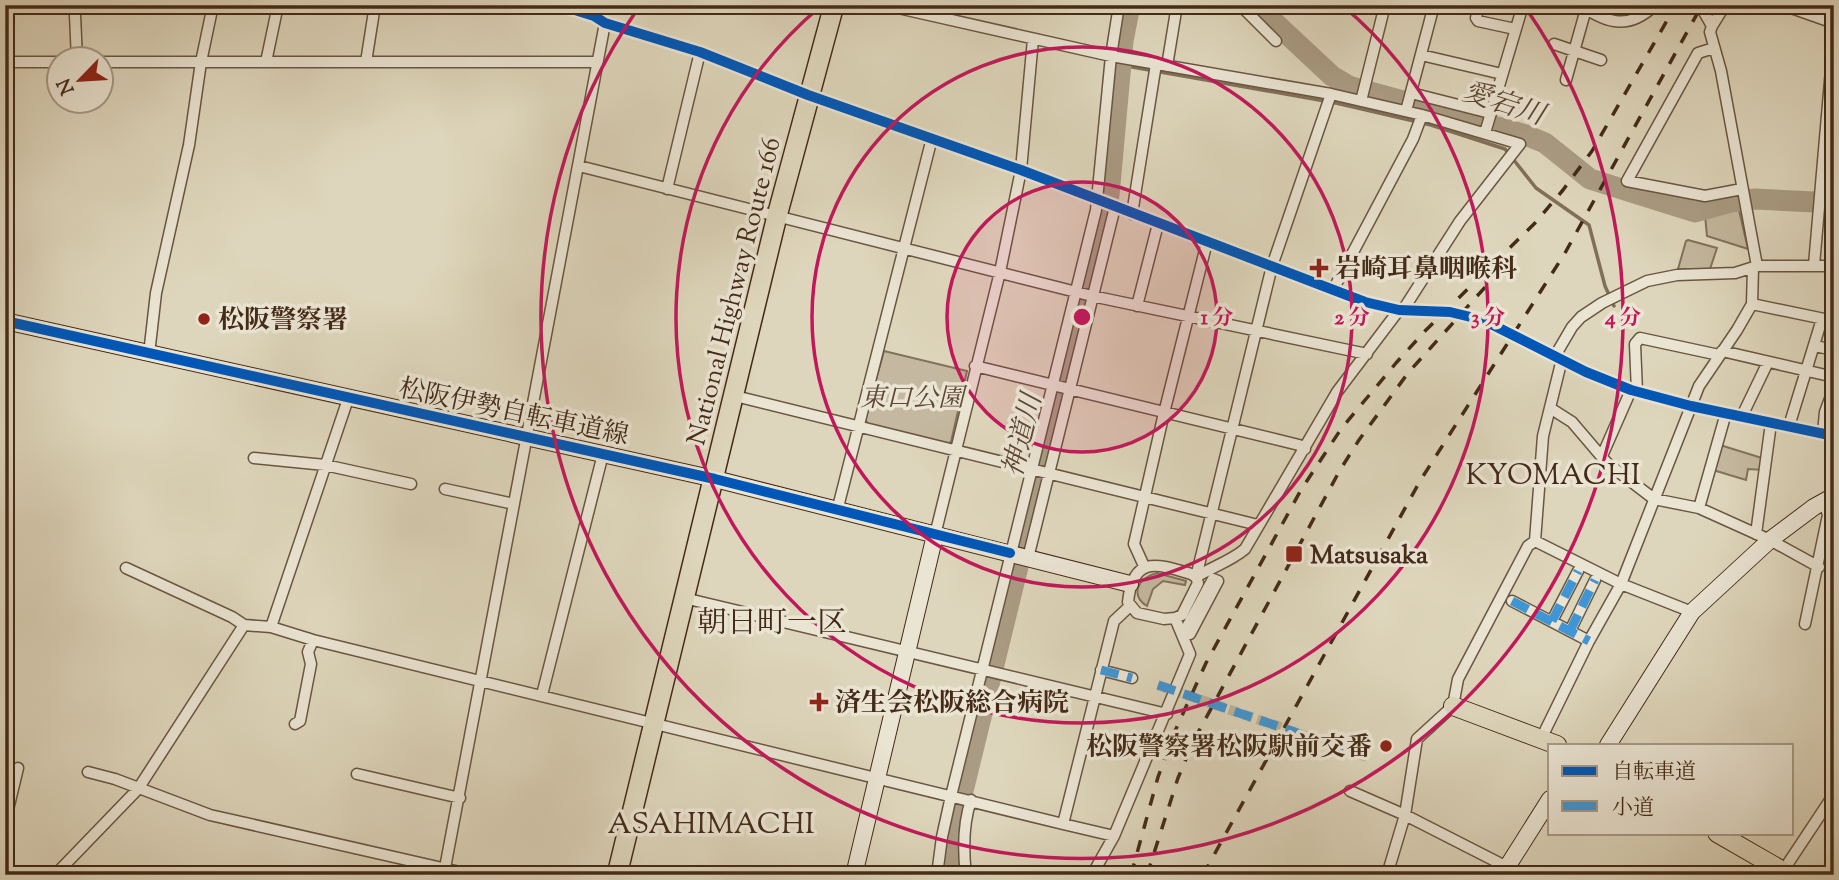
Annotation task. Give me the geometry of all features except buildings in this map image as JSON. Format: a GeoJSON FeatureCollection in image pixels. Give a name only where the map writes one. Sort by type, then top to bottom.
{"type":"FeatureCollection","features":[{"type":"Feature","properties":{"kind":"highway","name":"National Highway Route 166"},"geometry":{"type":"LineString","coordinates":[[617,875],[777,216],[834,5]]}},
{"type":"Feature","properties":{"kind":"main road","name":"松阪伊勢自転車道線"},"geometry":{"type":"LineString","coordinates":[[5,321],[715,479],[1130,584]]}},
{"type":"Feature","properties":{"kind":"main road"},"geometry":{"type":"LineString","coordinates":[[1609,744],[1692,612],[1763,537],[1829,499]]}},
{"type":"Feature","properties":{"kind":"main road"},"geometry":{"type":"LineString","coordinates":[[853,875],[935,535]]}},
{"type":"Feature","properties":{"kind":"main road"},"geometry":{"type":"LineString","coordinates":[[1453,706],[1549,742]]}},
{"type":"Feature","properties":{"kind":"main road"},"geometry":{"type":"LineString","coordinates":[[1504,871],[1548,803]]}},
{"type":"Feature","properties":{"kind":"main road"},"geometry":{"type":"LineString","coordinates":[[1719,834],[1781,872]]}},
{"type":"Feature","properties":{"kind":"main road"},"geometry":{"type":"LineString","coordinates":[[5,870],[14,875]]}},
{"type":"Feature","properties":{"kind":"street"},"geometry":{"type":"LineString","coordinates":[[76,46],[77,5]]}},
{"type":"Feature","properties":{"kind":"street"},"geometry":{"type":"LineString","coordinates":[[149,354],[156,293],[189,145],[201,62],[214,5]]}},
{"type":"Feature","properties":{"kind":"street"},"geometry":{"type":"LineString","coordinates":[[266,62],[278,5]]}},
{"type":"Feature","properties":{"kind":"street"},"geometry":{"type":"LineString","coordinates":[[366,62],[375,5]]}},
{"type":"Feature","properties":{"kind":"street"},"geometry":{"type":"LineString","coordinates":[[559,5],[594,16],[604,23],[700,52],[808,94],[1021,170],[1365,302],[1401,310],[1450,312],[1483,320],[1586,372],[1634,391],[1690,406],[1829,434],[1825,412],[1834,388]]}},
{"type":"Feature","properties":{"kind":"street"},"geometry":{"type":"LineString","coordinates":[[884,5],[1129,59],[1158,68],[1330,99],[1407,109],[1421,120],[1485,133],[1520,144],[1460,221],[1401,310],[1337,392],[1245,549],[1236,557],[1216,564],[1196,577]]}},
{"type":"Feature","properties":{"kind":"street"},"geometry":{"type":"LineString","coordinates":[[937,875],[942,837],[961,798],[984,670],[1010,553],[1098,200],[1111,56],[1119,5]]}},
{"type":"Feature","properties":{"kind":"street"},"geometry":{"type":"LineString","coordinates":[[1132,214],[1158,68],[1177,5]]}},
{"type":"Feature","properties":{"kind":"street"},"geometry":{"type":"LineString","coordinates":[[1240,5],[1276,41]]}},
{"type":"Feature","properties":{"kind":"street"},"geometry":{"type":"LineString","coordinates":[[1361,101],[1385,5]]}},
{"type":"Feature","properties":{"kind":"street"},"geometry":{"type":"LineString","coordinates":[[1407,109],[1434,5]]}},
{"type":"Feature","properties":{"kind":"street"},"geometry":{"type":"LineString","coordinates":[[1479,5],[1476,18],[1478,21],[1516,29]]}},
{"type":"Feature","properties":{"kind":"street"},"geometry":{"type":"LineString","coordinates":[[1485,133],[1523,5]]}},
{"type":"Feature","properties":{"kind":"street"},"geometry":{"type":"LineString","coordinates":[[1566,80],[1583,7],[1613,23],[1642,18],[1655,5]]}},
{"type":"Feature","properties":{"kind":"street"},"geometry":{"type":"LineString","coordinates":[[1700,5],[1712,26]]}},
{"type":"Feature","properties":{"kind":"street"},"geometry":{"type":"LineString","coordinates":[[1549,742],[1589,641],[1621,584],[1699,386],[1752,304],[1756,267],[1721,71],[1710,32],[1725,5]]}},
{"type":"Feature","properties":{"kind":"street"},"geometry":{"type":"LineString","coordinates":[[1783,5],[1834,23]]}},
{"type":"Feature","properties":{"kind":"street"},"geometry":{"type":"LineString","coordinates":[[445,868],[604,23]]}},
{"type":"Feature","properties":{"kind":"street"},"geometry":{"type":"LineString","coordinates":[[1814,265],[1834,35]]}},
{"type":"Feature","properties":{"kind":"street"},"geometry":{"type":"LineString","coordinates":[[935,535],[1000,272],[1021,170],[1033,39]]}},
{"type":"Feature","properties":{"kind":"street"},"geometry":{"type":"LineString","coordinates":[[1554,44],[1601,60]]}},
{"type":"Feature","properties":{"kind":"street"},"geometry":{"type":"LineString","coordinates":[[1714,48],[1698,53],[1627,181],[1704,196],[1743,196]]}},
{"type":"Feature","properties":{"kind":"street"},"geometry":{"type":"LineString","coordinates":[[667,189],[700,52]]}},
{"type":"Feature","properties":{"kind":"street"},"geometry":{"type":"LineString","coordinates":[[1421,55],[1502,74]]}},
{"type":"Feature","properties":{"kind":"street"},"geometry":{"type":"LineString","coordinates":[[5,62],[46,62]]}},
{"type":"Feature","properties":{"kind":"street"},"geometry":{"type":"LineString","coordinates":[[116,62],[597,62]]}},
{"type":"Feature","properties":{"kind":"street"},"geometry":{"type":"LineString","coordinates":[[1411,94],[1490,114]]}},
{"type":"Feature","properties":{"kind":"street"},"geometry":{"type":"LineString","coordinates":[[1196,577],[1191,573],[1154,564],[1144,566],[1133,576],[1130,584],[1130,607],[1137,613],[1164,619],[1175,618],[1182,615],[1198,583],[1196,577],[1254,331],[1272,266],[1330,99]]}},
{"type":"Feature","properties":{"kind":"street"},"geometry":{"type":"LineString","coordinates":[[1334,290],[1421,120]]}},
{"type":"Feature","properties":{"kind":"street"},"geometry":{"type":"LineString","coordinates":[[837,511],[932,138]]}},
{"type":"Feature","properties":{"kind":"street"},"geometry":{"type":"LineString","coordinates":[[579,166],[1092,296],[1367,354]]}},
{"type":"Feature","properties":{"kind":"street"},"geometry":{"type":"LineString","coordinates":[[1028,558],[1114,206]]}},
{"type":"Feature","properties":{"kind":"street"},"geometry":{"type":"LineString","coordinates":[[1137,306],[1158,224]]}},
{"type":"Feature","properties":{"kind":"street"},"geometry":{"type":"LineString","coordinates":[[1144,566],[1134,544],[1207,242]]}},
{"type":"Feature","properties":{"kind":"street"},"geometry":{"type":"LineString","coordinates":[[1535,541],[1543,436],[1558,357],[1572,327],[1581,317],[1618,294],[1659,278],[1735,273],[1756,267],[1834,266]]}},
{"type":"Feature","properties":{"kind":"street"},"geometry":{"type":"LineString","coordinates":[[1752,304],[1834,321]]}},
{"type":"Feature","properties":{"kind":"street"},"geometry":{"type":"LineString","coordinates":[[1789,426],[1822,319]]}},
{"type":"Feature","properties":{"kind":"street"},"geometry":{"type":"LineString","coordinates":[[1602,456],[1634,391],[1635,344],[1640,338],[1834,377]]}},
{"type":"Feature","properties":{"kind":"street"},"geometry":{"type":"LineString","coordinates":[[1815,346],[1834,350]]}},
{"type":"Feature","properties":{"kind":"street"},"geometry":{"type":"LineString","coordinates":[[1742,416],[1768,362]]}},
{"type":"Feature","properties":{"kind":"street"},"geometry":{"type":"LineString","coordinates":[[975,366],[1299,445],[1305,449]]}},
{"type":"Feature","properties":{"kind":"street"},"geometry":{"type":"LineString","coordinates":[[735,396],[1258,525]]}},
{"type":"Feature","properties":{"kind":"street"},"geometry":{"type":"LineString","coordinates":[[271,627],[348,399]]}},
{"type":"Feature","properties":{"kind":"street"},"geometry":{"type":"LineString","coordinates":[[1550,408],[1572,422],[1607,463],[1654,499],[1699,508],[1763,537],[1819,567]]}},
{"type":"Feature","properties":{"kind":"street"},"geometry":{"type":"LineString","coordinates":[[1699,508],[1726,413]]}},
{"type":"Feature","properties":{"kind":"street"},"geometry":{"type":"LineString","coordinates":[[1763,537],[1771,423]]}},
{"type":"Feature","properties":{"kind":"street"},"geometry":{"type":"LineString","coordinates":[[542,695],[603,454]]}},
{"type":"Feature","properties":{"kind":"street"},"geometry":{"type":"LineString","coordinates":[[254,457],[325,465],[411,484]]}},
{"type":"Feature","properties":{"kind":"street"},"geometry":{"type":"LineString","coordinates":[[444,489],[514,504]]}},
{"type":"Feature","properties":{"kind":"street"},"geometry":{"type":"LineString","coordinates":[[1805,624],[1819,567],[1829,499]]}},
{"type":"Feature","properties":{"kind":"street"},"geometry":{"type":"LineString","coordinates":[[1535,541],[1621,584],[1692,612]]}},
{"type":"Feature","properties":{"kind":"street"},"geometry":{"type":"LineString","coordinates":[[1387,875],[1405,815],[1416,739],[1453,706],[1458,679],[1528,546],[1535,541]]}},
{"type":"Feature","properties":{"kind":"street"},"geometry":{"type":"LineString","coordinates":[[126,568],[244,625],[271,627],[313,640],[1114,836]]}},
{"type":"Feature","properties":{"kind":"street"},"geometry":{"type":"LineString","coordinates":[[1552,621],[1578,571]]}},
{"type":"Feature","properties":{"kind":"street"},"geometry":{"type":"LineString","coordinates":[[1570,631],[1595,580]]}},
{"type":"Feature","properties":{"kind":"street"},"geometry":{"type":"LineString","coordinates":[[684,598],[1167,714]]}},
{"type":"Feature","properties":{"kind":"street"},"geometry":{"type":"LineString","coordinates":[[1512,601],[1589,641]]}},
{"type":"Feature","properties":{"kind":"street"},"geometry":{"type":"LineString","coordinates":[[1063,824],[1114,621],[1130,607]]}},
{"type":"Feature","properties":{"kind":"street"},"geometry":{"type":"LineString","coordinates":[[1092,875],[1114,836],[1190,654],[1175,618]]}},
{"type":"Feature","properties":{"kind":"street"},"geometry":{"type":"LineString","coordinates":[[55,875],[138,789],[244,625]]}},
{"type":"Feature","properties":{"kind":"street"},"geometry":{"type":"LineString","coordinates":[[295,724],[300,721],[311,664],[308,652],[313,640]]}},
{"type":"Feature","properties":{"kind":"street"},"geometry":{"type":"LineString","coordinates":[[1101,670],[1132,678]]}},
{"type":"Feature","properties":{"kind":"street"},"geometry":{"type":"LineString","coordinates":[[5,822],[18,768]]}},
{"type":"Feature","properties":{"kind":"street"},"geometry":{"type":"LineString","coordinates":[[88,772],[115,779],[210,815],[473,875]]}},
{"type":"Feature","properties":{"kind":"street"},"geometry":{"type":"LineString","coordinates":[[357,774],[460,798]]}},
{"type":"Feature","properties":{"kind":"street"},"geometry":{"type":"LineString","coordinates":[[1350,791],[1405,815],[1504,871]]}},
{"type":"Feature","properties":{"kind":"street"},"geometry":{"type":"LineString","coordinates":[[1781,872],[1834,794]]}},
{"type":"Feature","properties":{"kind":"street"},"geometry":{"type":"LineString","coordinates":[[961,798],[968,810],[964,845],[966,875]]}},
{"type":"Feature","properties":{"kind":"green space"},"geometry":{"type":"Polygon","coordinates":[[[1739,210],[1748,249],[1707,236],[1705,215],[1739,210]]]}},
{"type":"Feature","properties":{"kind":"green space"},"geometry":{"type":"Polygon","coordinates":[[[1688,240],[1717,248],[1710,269],[1678,269],[1688,240]]]}},
{"type":"Feature","properties":{"kind":"green space","name":"東口公園"},"geometry":{"type":"Polygon","coordinates":[[[884,351],[967,371],[951,442],[945,445],[869,425],[865,419],[884,351]]]}},
{"type":"Feature","properties":{"kind":"green space"},"geometry":{"type":"Polygon","coordinates":[[[1720,445],[1762,458],[1762,470],[1748,469],[1746,480],[1713,470],[1720,445]]]}},
{"type":"Feature","properties":{"kind":"green space"},"geometry":{"type":"Polygon","coordinates":[[[1157,573],[1186,581],[1185,585],[1163,581],[1153,589],[1147,606],[1138,597],[1138,587],[1145,578],[1157,573]]]}},
{"type":"Feature","properties":{"kind":"waterway","name":"神道川"},"geometry":{"type":"LineString","coordinates":[[956,875],[954,842],[963,791],[1109,195],[1123,41],[1130,5]]}},
{"type":"Feature","properties":{"kind":"waterway","name":"愛宕川"},"geometry":{"type":"LineString","coordinates":[[1256,5],[1332,76],[1349,86],[1523,134],[1545,143],[1590,179],[1695,212],[1735,201],[1755,199],[1834,203]]}},
{"type":"Feature","properties":{"kind":"waterway"},"geometry":{"type":"LineString","coordinates":[[1121,65],[1336,103],[1431,125],[1505,149],[1508,153]]}},
{"type":"Feature","properties":{"kind":"waterway"},"geometry":{"type":"LineString","coordinates":[[1513,159],[1536,188],[1589,225],[1605,286],[1614,306]]}},
{"type":"Feature","properties":{"kind":"tunnel"},"geometry":{"type":"LineString","coordinates":[[1158,685],[1367,757]]}},
{"type":"Feature","properties":{"kind":"railway"},"geometry":{"type":"LineString","coordinates":[[1131,875],[1158,777],[1175,731],[1206,663],[1301,490],[1341,429],[1396,363],[1535,223],[1563,190],[1592,151],[1676,5]]}},
{"type":"Feature","properties":{"kind":"railway"},"geometry":{"type":"LineString","coordinates":[[1203,875],[1420,481],[1565,253],[1702,5]]}},
{"type":"Feature","properties":{"kind":"railway"},"geometry":{"type":"LineString","coordinates":[[1147,875],[1178,778],[1193,742],[1340,470],[1408,373],[1496,275]]}},
{"type":"Feature","properties":{"kind":"marked path"},"geometry":{"type":"LineString","coordinates":[[1552,621],[1578,571]]}},
{"type":"Feature","properties":{"kind":"marked path"},"geometry":{"type":"LineString","coordinates":[[1570,631],[1595,580]]}},
{"type":"Feature","properties":{"kind":"marked path"},"geometry":{"type":"LineString","coordinates":[[1512,601],[1589,641]]}},
{"type":"Feature","properties":{"kind":"marked path"},"geometry":{"type":"LineString","coordinates":[[1101,670],[1132,678]]}},
{"type":"Feature","properties":{"kind":"marked path"},"geometry":{"type":"LineString","coordinates":[[1158,685],[1367,757]]}},
{"type":"Feature","properties":{"kind":"cycle path"},"geometry":{"type":"LineString","coordinates":[[559,5],[594,16],[605,23],[700,52],[808,95],[1021,170],[1365,302],[1399,310],[1450,312],[1483,320],[1586,372],[1631,390],[1691,406],[1834,436]]}},
{"type":"Feature","properties":{"kind":"cycle path"},"geometry":{"type":"LineString","coordinates":[[5,321],[715,479],[1010,553]]}},
{"type":"Feature","properties":{"kind":"place","name":"岩崎耳鼻咽喉科"},"geometry":{"type":"Point","coordinates":[1319,268]}},
{"type":"Feature","properties":{"kind":"place","name":"松阪警察署"},"geometry":{"type":"Point","coordinates":[204,319]}},
{"type":"Feature","properties":{"kind":"place","name":"Matsusaka"},"geometry":{"type":"Point","coordinates":[1294,554]}},
{"type":"Feature","properties":{"kind":"place","name":"済生会松阪総合病院"},"geometry":{"type":"Point","coordinates":[819,702]}},
{"type":"Feature","properties":{"kind":"place","name":"松阪警察署松阪駅前交番"},"geometry":{"type":"Point","coordinates":[1386,746]}},
{"type":"Feature","properties":{"kind":"district","name":"KYOMACHI"},"geometry":{"type":"Point","coordinates":[1553,474]}},
{"type":"Feature","properties":{"kind":"district","name":"朝日町一区"},"geometry":{"type":"Point","coordinates":[772,622]}},
{"type":"Feature","properties":{"kind":"district","name":"ASAHIMACHI"},"geometry":{"type":"Point","coordinates":[711,823]}}]}
